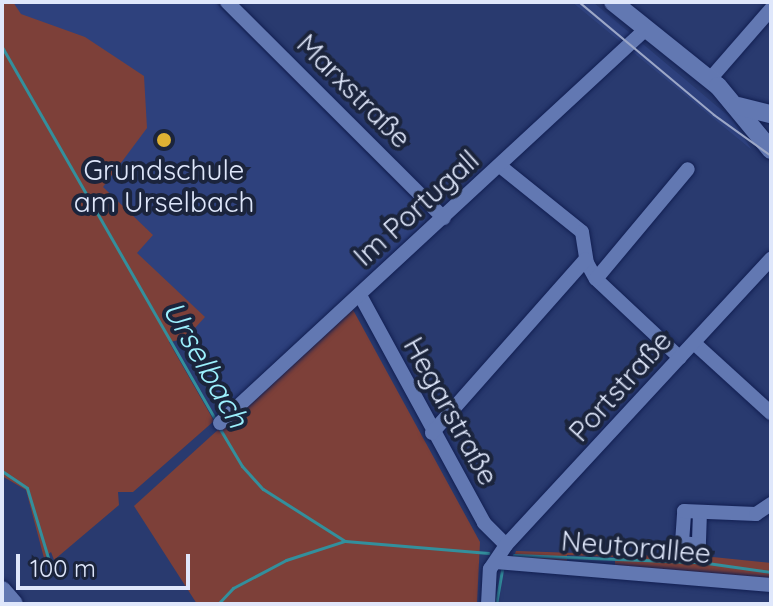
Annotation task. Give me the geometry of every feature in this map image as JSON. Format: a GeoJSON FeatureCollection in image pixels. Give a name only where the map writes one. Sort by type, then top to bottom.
{"type":"FeatureCollection","features":[{"type":"Feature","properties":{"kind":"street","name":"Marxstraße"},"geometry":{"type":"LineString","coordinates":[[227,2],[444,218]]}},
{"type":"Feature","properties":{"kind":"street"},"geometry":{"type":"LineString","coordinates":[[613,2],[710,79],[738,106],[771,150]]}},
{"type":"Feature","properties":{"kind":"street"},"geometry":{"type":"LineString","coordinates":[[710,79],[771,9]]}},
{"type":"Feature","properties":{"kind":"street","name":"Im Portugall"},"geometry":{"type":"LineString","coordinates":[[220,423],[351,300],[361,297],[646,29]]}},
{"type":"Feature","properties":{"kind":"street"},"geometry":{"type":"LineString","coordinates":[[738,106],[771,114]]}},
{"type":"Feature","properties":{"kind":"street"},"geometry":{"type":"LineString","coordinates":[[500,166],[582,232],[586,259],[596,279],[680,358]]}},
{"type":"Feature","properties":{"kind":"street"},"geometry":{"type":"LineString","coordinates":[[596,279],[688,169]]}},
{"type":"Feature","properties":{"kind":"street"},"geometry":{"type":"LineString","coordinates":[[432,433],[586,259]]}},
{"type":"Feature","properties":{"kind":"street","name":"Portstraße"},"geometry":{"type":"LineString","coordinates":[[488,604],[490,569],[506,545],[771,259]]}},
{"type":"Feature","properties":{"kind":"street","name":"Hegarstraße"},"geometry":{"type":"LineString","coordinates":[[361,297],[432,433],[484,523],[506,545]]}},
{"type":"Feature","properties":{"kind":"street"},"geometry":{"type":"LineString","coordinates":[[694,343],[771,413]]}},
{"type":"Feature","properties":{"kind":"street"},"geometry":{"type":"LineString","coordinates":[[700,512],[756,514],[771,504]]}},
{"type":"Feature","properties":{"kind":"street","name":"Neutorallee"},"geometry":{"type":"LineString","coordinates":[[496,562],[771,585]]}},
{"type":"Feature","properties":{"kind":"street"},"geometry":{"type":"LineString","coordinates":[[2,590],[14,604]]}},
{"type":"Feature","properties":{"kind":"shaded area"},"geometry":{"type":"Polygon","coordinates":[[[2,2],[215,2],[424,211],[425,222],[228,411],[132,253],[2,2]]]}},
{"type":"Feature","properties":{"kind":"shaded area"},"geometry":{"type":"Polygon","coordinates":[[[2,2],[13,2],[21,14],[85,37],[144,76],[147,128],[103,187],[153,235],[137,253],[205,317],[185,339],[169,342],[214,421],[133,492],[118,492],[119,505],[54,560],[51,552],[44,558],[26,490],[2,476],[2,2]]]}},
{"type":"Feature","properties":{"kind":"shaded area"},"geometry":{"type":"Polygon","coordinates":[[[572,2],[593,2],[731,118],[752,150],[572,2]]]}},
{"type":"Feature","properties":{"kind":"shaded area"},"geometry":{"type":"Polygon","coordinates":[[[352,308],[480,542],[477,604],[197,604],[134,506],[352,308]]]}},
{"type":"Feature","properties":{"kind":"shaded area"},"geometry":{"type":"Polygon","coordinates":[[[516,551],[669,556],[670,551],[703,551],[703,556],[771,563],[771,580],[615,566],[615,557],[567,555],[567,563],[513,559],[516,551]]]}},
{"type":"Feature","properties":{"kind":"waterway","name":"Urselbach"},"geometry":{"type":"LineString","coordinates":[[2,47],[217,422]]}},
{"type":"Feature","properties":{"kind":"waterway","name":"Urselbach"},"geometry":{"type":"LineString","coordinates":[[220,429],[242,466],[263,489],[345,541],[488,553]]}},
{"type":"Feature","properties":{"kind":"waterway"},"geometry":{"type":"LineString","coordinates":[[2,471],[27,488],[50,564]]}},
{"type":"Feature","properties":{"kind":"waterway"},"geometry":{"type":"LineString","coordinates":[[218,604],[233,588],[286,560],[345,541]]}},
{"type":"Feature","properties":{"kind":"waterway","name":"Urselbach"},"geometry":{"type":"LineString","coordinates":[[514,555],[700,562],[771,572]]}},
{"type":"Feature","properties":{"kind":"waterway"},"geometry":{"type":"LineString","coordinates":[[496,604],[502,569]]}},
{"type":"Feature","properties":{"kind":"tram line"},"geometry":{"type":"LineString","coordinates":[[579,2],[714,115],[771,156]]}},
{"type":"Feature","properties":{"kind":"place","name":"Grundschule am Urselbach"},"geometry":{"type":"Point","coordinates":[164,140]}}]}
